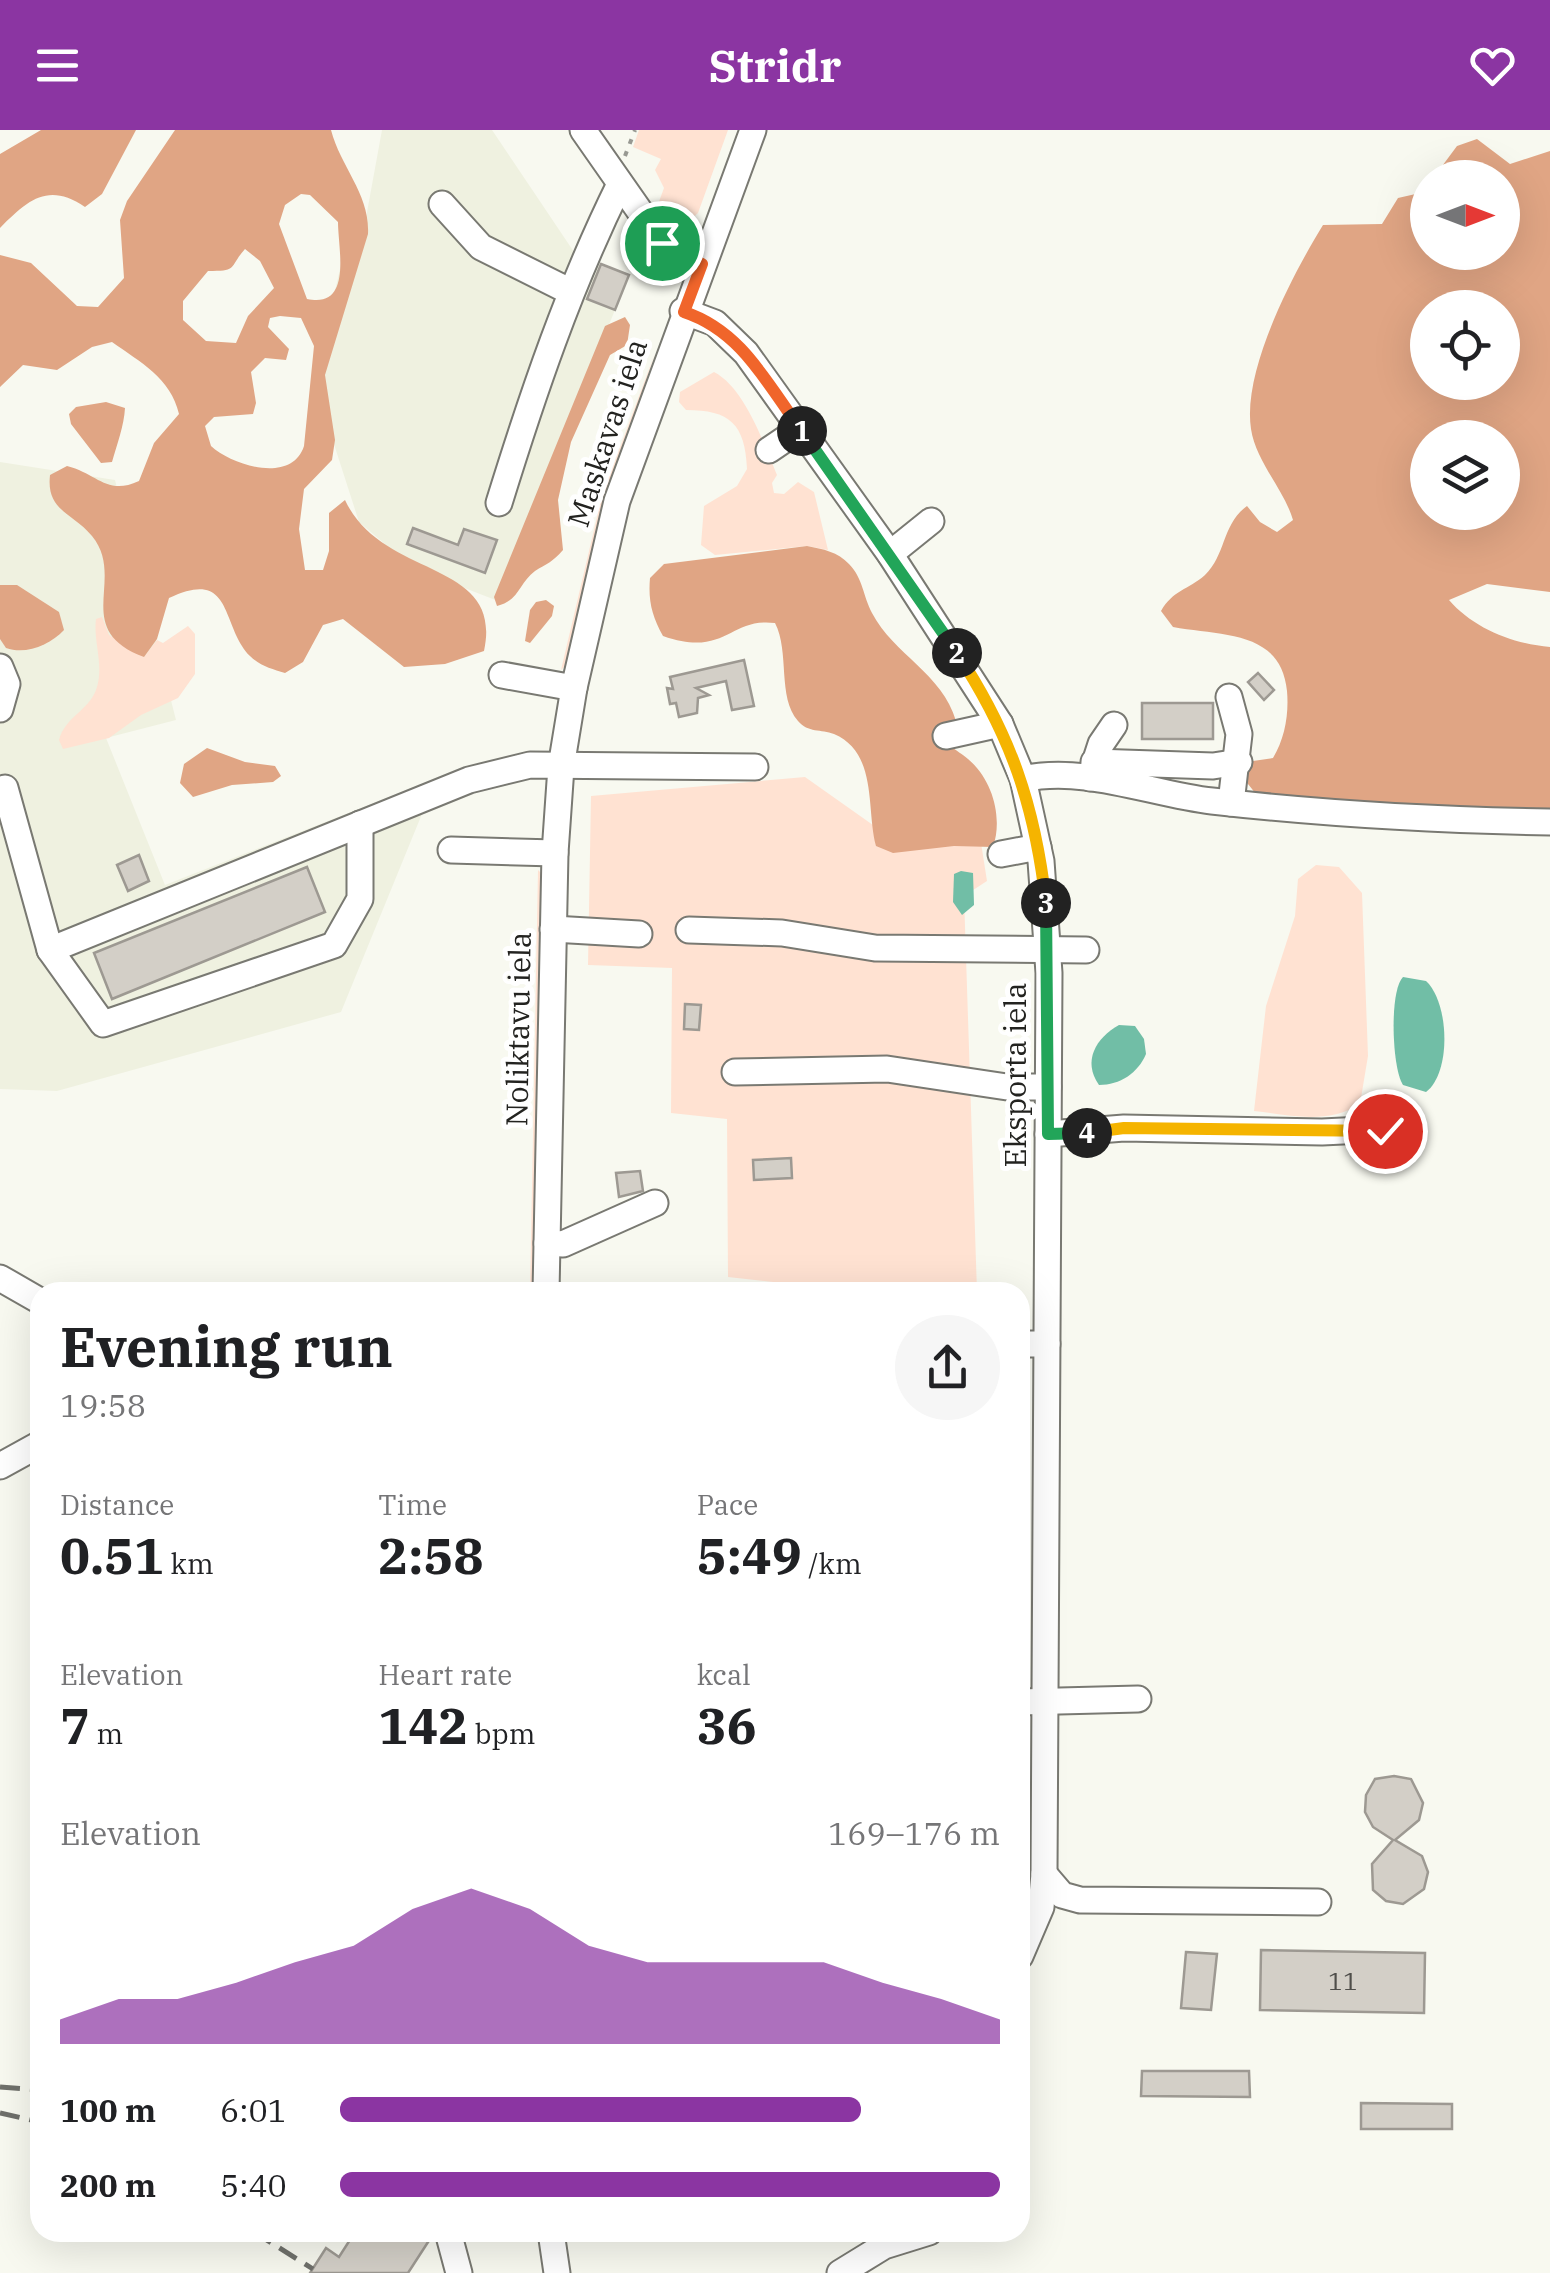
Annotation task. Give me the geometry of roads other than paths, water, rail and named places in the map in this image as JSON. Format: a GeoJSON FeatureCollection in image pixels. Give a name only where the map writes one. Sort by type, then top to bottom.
{"type":"FeatureCollection","features":[{"type":"Feature","properties":{"kind":"street"},"geometry":{"type":"LineString","coordinates":[[583,130],[662,243],[702,264]]}},
{"type":"Feature","properties":{"kind":"street","name":"Maskavas iela"},"geometry":{"type":"LineString","coordinates":[[561,767],[574,688],[617,501],[753,130]]}},
{"type":"Feature","properties":{"kind":"street"},"geometry":{"type":"LineString","coordinates":[[499,503],[535,386],[571,292],[620,184]]}},
{"type":"Feature","properties":{"kind":"street"},"geometry":{"type":"LineString","coordinates":[[442,204],[482,248],[571,292]]}},
{"type":"Feature","properties":{"kind":"street","name":"Eksporta iela"},"geometry":{"type":"LineString","coordinates":[[684,312],[715,323],[731,335],[890,554],[1000,724],[1023,779],[1038,847],[1048,950],[1047,1344],[1032,1702],[1044,1874],[1041,1907],[1030,1933]]}},
{"type":"Feature","properties":{"kind":"street"},"geometry":{"type":"LineString","coordinates":[[769,450],[800,429]]}},
{"type":"Feature","properties":{"kind":"street"},"geometry":{"type":"LineString","coordinates":[[890,554],[931,521]]}},
{"type":"Feature","properties":{"kind":"street"},"geometry":{"type":"LineString","coordinates":[[0,666],[7,684],[0,708]]}},
{"type":"Feature","properties":{"kind":"street"},"geometry":{"type":"LineString","coordinates":[[502,675],[574,688]]}},
{"type":"Feature","properties":{"kind":"street"},"geometry":{"type":"LineString","coordinates":[[1229,697],[1236,712],[1239,762],[1231,803]]}},
{"type":"Feature","properties":{"kind":"street"},"geometry":{"type":"LineString","coordinates":[[946,736],[1000,724]]}},
{"type":"Feature","properties":{"kind":"street"},"geometry":{"type":"LineString","coordinates":[[1092,770],[1114,725]]}},
{"type":"Feature","properties":{"kind":"street"},"geometry":{"type":"LineString","coordinates":[[1023,779],[1092,770],[1239,762]]}},
{"type":"Feature","properties":{"kind":"street"},"geometry":{"type":"LineString","coordinates":[[50,950],[469,780],[530,765],[755,767]]}},
{"type":"Feature","properties":{"kind":"street","name":"Noliktavu iela"},"geometry":{"type":"LineString","coordinates":[[546,1282],[553,929],[561,767]]}},
{"type":"Feature","properties":{"kind":"street"},"geometry":{"type":"LineString","coordinates":[[1092,770],[1159,794],[1354,818],[1550,822]]}},
{"type":"Feature","properties":{"kind":"street"},"geometry":{"type":"LineString","coordinates":[[5,788],[50,950],[104,1024],[334,945],[360,898],[360,824]]}},
{"type":"Feature","properties":{"kind":"street"},"geometry":{"type":"LineString","coordinates":[[1001,854],[1038,847]]}},
{"type":"Feature","properties":{"kind":"street"},"geometry":{"type":"LineString","coordinates":[[451,850],[556,853]]}},
{"type":"Feature","properties":{"kind":"street"},"geometry":{"type":"LineString","coordinates":[[553,929],[639,934]]}},
{"type":"Feature","properties":{"kind":"street"},"geometry":{"type":"LineString","coordinates":[[690,930],[782,934],[876,948],[1086,950]]}},
{"type":"Feature","properties":{"kind":"street"},"geometry":{"type":"LineString","coordinates":[[735,1072],[887,1068],[1007,1087],[1048,1087]]}},
{"type":"Feature","properties":{"kind":"street"},"geometry":{"type":"LineString","coordinates":[[1048,1134],[1124,1128],[1302,1132],[1405,1128]]}},
{"type":"Feature","properties":{"kind":"street"},"geometry":{"type":"LineString","coordinates":[[547,1244],[563,1244],[654,1203]]}},
{"type":"Feature","properties":{"kind":"street"},"geometry":{"type":"LineString","coordinates":[[0,1278],[30,1294]]}},
{"type":"Feature","properties":{"kind":"street"},"geometry":{"type":"LineString","coordinates":[[1030,1344],[1047,1344]]}},
{"type":"Feature","properties":{"kind":"street"},"geometry":{"type":"LineString","coordinates":[[0,1466],[30,1450]]}},
{"type":"Feature","properties":{"kind":"street"},"geometry":{"type":"LineString","coordinates":[[1032,1702],[1138,1698]]}},
{"type":"Feature","properties":{"kind":"street"},"geometry":{"type":"LineString","coordinates":[[1044,1874],[1062,1895],[1080,1900],[1318,1902]]}},
{"type":"Feature","properties":{"kind":"street"},"geometry":{"type":"LineString","coordinates":[[450,2242],[458,2273]]}},
{"type":"Feature","properties":{"kind":"street"},"geometry":{"type":"LineString","coordinates":[[552,2242],[556,2273]]}},
{"type":"Feature","properties":{"kind":"street"},"geometry":{"type":"LineString","coordinates":[[840,2273],[897,2242]]}},
{"type":"Feature","properties":{"kind":"railway"},"geometry":{"type":"LineString","coordinates":[[0,2087],[30,2089]]}},
{"type":"Feature","properties":{"kind":"railway"},"geometry":{"type":"LineString","coordinates":[[0,2113],[30,2120]]}},
{"type":"Feature","properties":{"kind":"railway"},"geometry":{"type":"LineString","coordinates":[[270,2242],[313,2269]]}}]}
